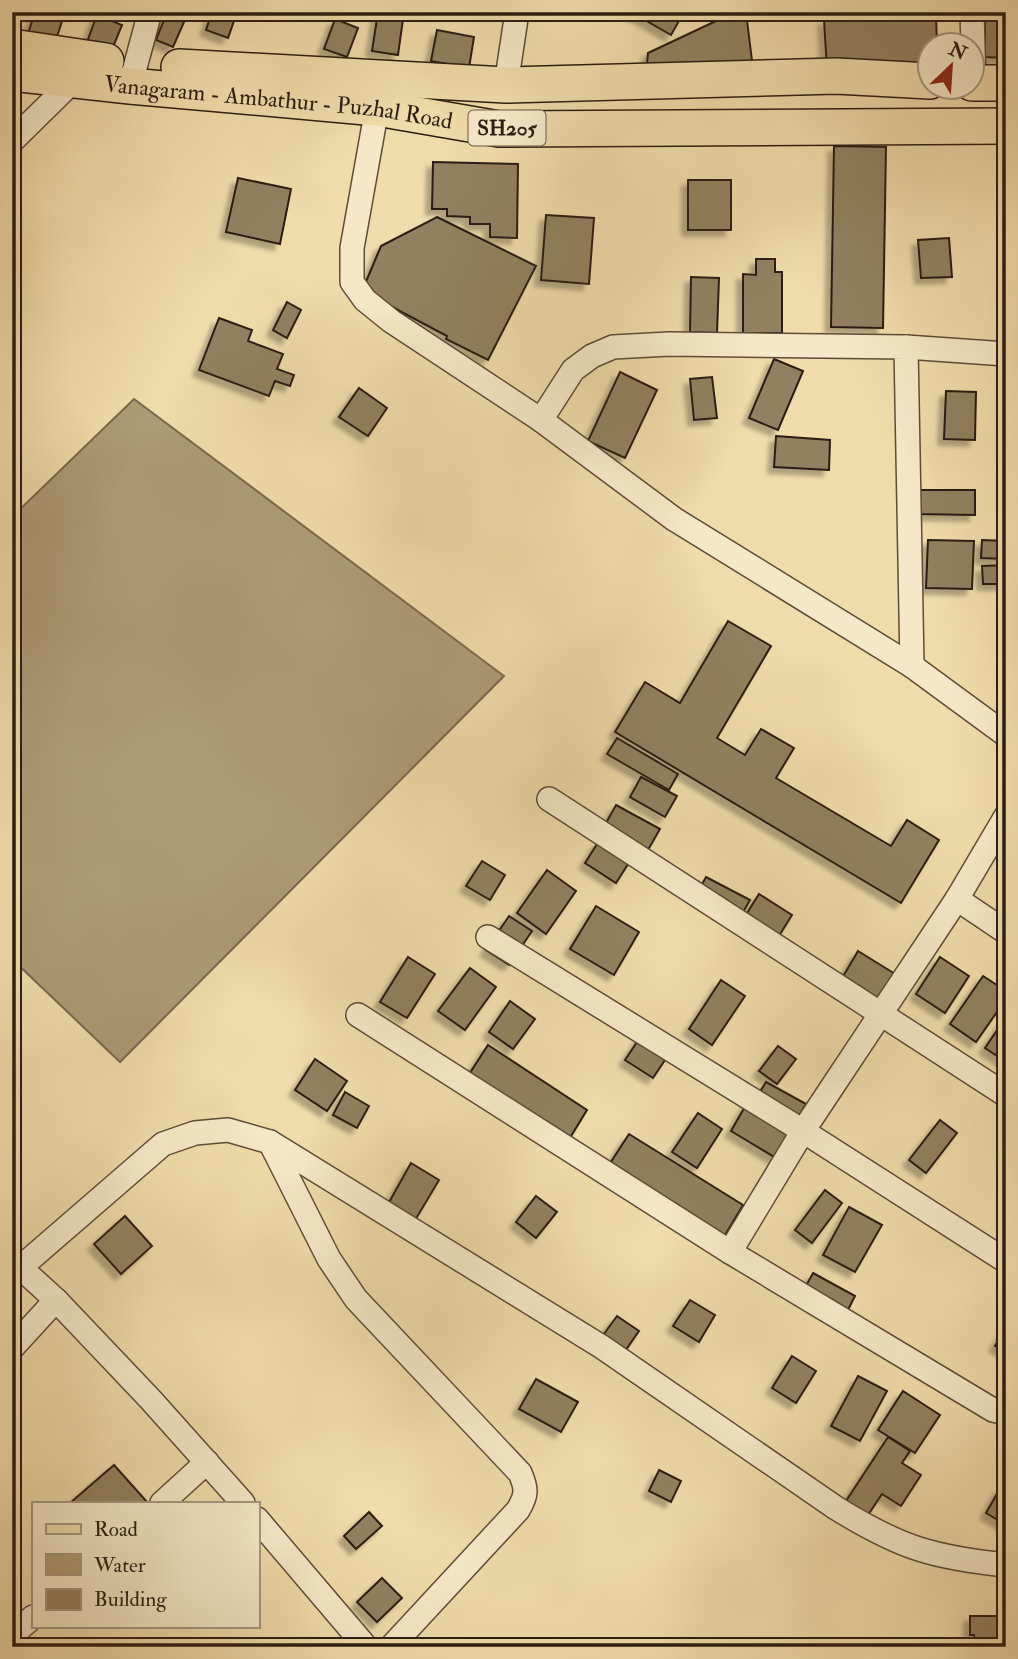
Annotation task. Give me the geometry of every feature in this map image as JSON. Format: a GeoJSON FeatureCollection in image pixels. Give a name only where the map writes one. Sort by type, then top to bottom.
{"type":"FeatureCollection","features":[{"type":"Feature","properties":{"kind":"main road"},"geometry":{"type":"LineString","coordinates":[[12,47],[133,76],[506,85],[835,76],[916,80]]}},
{"type":"Feature","properties":{"kind":"main road","name":"Vanagaram - Ambathur - Puzhal Road"},"geometry":{"type":"LineString","coordinates":[[12,73],[74,80],[133,76],[376,108],[499,128],[1006,126]]}},
{"type":"Feature","properties":{"kind":"street"},"geometry":{"type":"LineString","coordinates":[[133,76],[150,12]]}},
{"type":"Feature","properties":{"kind":"street"},"geometry":{"type":"LineString","coordinates":[[506,85],[517,12]]}},
{"type":"Feature","properties":{"kind":"street"},"geometry":{"type":"LineString","coordinates":[[972,12],[975,32]]}},
{"type":"Feature","properties":{"kind":"street"},"geometry":{"type":"LineString","coordinates":[[12,141],[74,80]]}},
{"type":"Feature","properties":{"kind":"street"},"geometry":{"type":"LineString","coordinates":[[376,108],[352,248],[352,282],[365,300],[391,321],[541,420],[674,519],[912,666],[1006,735]]}},
{"type":"Feature","properties":{"kind":"street"},"geometry":{"type":"LineString","coordinates":[[541,420],[573,370],[592,356],[613,347],[906,347],[1006,354]]}},
{"type":"Feature","properties":{"kind":"street"},"geometry":{"type":"LineString","coordinates":[[906,347],[912,666]]}},
{"type":"Feature","properties":{"kind":"street"},"geometry":{"type":"LineString","coordinates":[[549,799],[1006,1095]]}},
{"type":"Feature","properties":{"kind":"street"},"geometry":{"type":"LineString","coordinates":[[730,1252],[803,1131],[957,899],[1006,816]]}},
{"type":"Feature","properties":{"kind":"street"},"geometry":{"type":"LineString","coordinates":[[957,899],[1006,932]]}},
{"type":"Feature","properties":{"kind":"street"},"geometry":{"type":"LineString","coordinates":[[488,937],[803,1131],[1006,1261]]}},
{"type":"Feature","properties":{"kind":"street"},"geometry":{"type":"LineString","coordinates":[[358,1015],[730,1252],[993,1410],[1006,1413]]}},
{"type":"Feature","properties":{"kind":"street"},"geometry":{"type":"LineString","coordinates":[[242,1502],[151,1400],[17,1263],[163,1144],[195,1133],[228,1130],[270,1142],[602,1347],[836,1508],[872,1529],[918,1549],[1006,1565]]}},
{"type":"Feature","properties":{"kind":"street"},"geometry":{"type":"LineString","coordinates":[[270,1142],[329,1259],[356,1299],[520,1473],[525,1484],[525,1499],[518,1510],[391,1647]]}},
{"type":"Feature","properties":{"kind":"street"},"geometry":{"type":"LineString","coordinates":[[12,1348],[56,1300]]}},
{"type":"Feature","properties":{"kind":"street"},"geometry":{"type":"LineString","coordinates":[[163,1502],[207,1462]]}},
{"type":"Feature","properties":{"kind":"street"},"geometry":{"type":"LineString","coordinates":[[259,1521],[366,1647]]}},
{"type":"Feature","properties":{"kind":"street"},"geometry":{"type":"LineString","coordinates":[[12,1634],[32,1618]]}},
{"type":"Feature","properties":{"kind":"water"},"geometry":{"type":"Polygon","coordinates":[[[134,399],[504,676],[120,1062],[12,959],[12,517],[134,399]]]}},
{"type":"Feature","properties":{"kind":"building"},"geometry":{"type":"Polygon","coordinates":[[[35,12],[65,12],[54,46],[27,37],[35,12]]]}},
{"type":"Feature","properties":{"kind":"building"},"geometry":{"type":"Polygon","coordinates":[[[212,12],[235,18],[228,38],[206,30],[212,12]]]}},
{"type":"Feature","properties":{"kind":"building"},"geometry":{"type":"Polygon","coordinates":[[[378,12],[404,12],[398,55],[372,51],[378,12]]]}},
{"type":"Feature","properties":{"kind":"building"},"geometry":{"type":"Polygon","coordinates":[[[631,12],[684,12],[671,35],[631,12]]]}},
{"type":"Feature","properties":{"kind":"building"},"geometry":{"type":"Polygon","coordinates":[[[735,12],[746,12],[753,69],[646,75],[648,53],[735,12]]]}},
{"type":"Feature","properties":{"kind":"building"},"geometry":{"type":"Polygon","coordinates":[[[936,14],[937,32],[916,32],[916,64],[827,69],[824,20],[936,14]]]}},
{"type":"Feature","properties":{"kind":"building"},"geometry":{"type":"Polygon","coordinates":[[[97,15],[122,25],[111,52],[87,42],[97,15]]]}},
{"type":"Feature","properties":{"kind":"building"},"geometry":{"type":"Polygon","coordinates":[[[166,15],[184,22],[173,47],[156,40],[166,15]]]}},
{"type":"Feature","properties":{"kind":"building"},"geometry":{"type":"Polygon","coordinates":[[[985,17],[1006,17],[1006,58],[986,57],[985,17]]]}},
{"type":"Feature","properties":{"kind":"building"},"geometry":{"type":"Polygon","coordinates":[[[335,19],[358,28],[347,57],[324,49],[335,19]]]}},
{"type":"Feature","properties":{"kind":"building"},"geometry":{"type":"Polygon","coordinates":[[[437,30],[474,37],[469,68],[431,61],[437,30]]]}},
{"type":"Feature","properties":{"kind":"building"},"geometry":{"type":"Polygon","coordinates":[[[834,146],[886,147],[883,328],[831,327],[834,146]]]}},
{"type":"Feature","properties":{"kind":"building"},"geometry":{"type":"Polygon","coordinates":[[[433,162],[518,164],[517,238],[490,237],[490,224],[470,224],[470,217],[447,216],[447,209],[432,209],[433,162]]]}},
{"type":"Feature","properties":{"kind":"building"},"geometry":{"type":"Polygon","coordinates":[[[238,178],[291,189],[280,244],[226,232],[238,178]]]}},
{"type":"Feature","properties":{"kind":"building"},"geometry":{"type":"Polygon","coordinates":[[[688,180],[731,180],[731,230],[688,230],[688,180]]]}},
{"type":"Feature","properties":{"kind":"building"},"geometry":{"type":"Polygon","coordinates":[[[546,215],[594,218],[589,284],[541,280],[546,215]]]}},
{"type":"Feature","properties":{"kind":"building"},"geometry":{"type":"Polygon","coordinates":[[[437,217],[536,266],[488,360],[362,291],[381,246],[437,217]]]}},
{"type":"Feature","properties":{"kind":"building"},"geometry":{"type":"Polygon","coordinates":[[[949,238],[952,277],[921,278],[918,240],[949,238]]]}},
{"type":"Feature","properties":{"kind":"building"},"geometry":{"type":"Polygon","coordinates":[[[756,259],[775,259],[775,272],[782,272],[782,333],[743,333],[743,274],[756,275],[756,259]]]}},
{"type":"Feature","properties":{"kind":"building"},"geometry":{"type":"Polygon","coordinates":[[[691,277],[719,278],[717,333],[690,332],[691,277]]]}},
{"type":"Feature","properties":{"kind":"building"},"geometry":{"type":"Polygon","coordinates":[[[287,302],[301,310],[287,338],[273,330],[287,302]]]}},
{"type":"Feature","properties":{"kind":"building"},"geometry":{"type":"Polygon","coordinates":[[[219,318],[252,330],[248,341],[283,354],[277,369],[294,375],[290,386],[275,381],[269,396],[199,370],[219,318]]]}},
{"type":"Feature","properties":{"kind":"building"},"geometry":{"type":"Polygon","coordinates":[[[774,359],[803,371],[778,430],[749,418],[774,359]]]}},
{"type":"Feature","properties":{"kind":"building"},"geometry":{"type":"Polygon","coordinates":[[[620,372],[657,390],[625,458],[588,441],[620,372]]]}},
{"type":"Feature","properties":{"kind":"building"},"geometry":{"type":"Polygon","coordinates":[[[712,377],[717,418],[694,420],[690,379],[712,377]]]}},
{"type":"Feature","properties":{"kind":"building"},"geometry":{"type":"Polygon","coordinates":[[[359,388],[387,408],[368,436],[339,417],[359,388]]]}},
{"type":"Feature","properties":{"kind":"building"},"geometry":{"type":"Polygon","coordinates":[[[946,391],[976,392],[975,440],[944,439],[946,391]]]}},
{"type":"Feature","properties":{"kind":"building"},"geometry":{"type":"Polygon","coordinates":[[[776,436],[830,440],[829,470],[774,467],[776,436]]]}},
{"type":"Feature","properties":{"kind":"building"},"geometry":{"type":"Polygon","coordinates":[[[917,490],[975,490],[975,515],[917,514],[917,490]]]}},
{"type":"Feature","properties":{"kind":"building"},"geometry":{"type":"Polygon","coordinates":[[[928,540],[974,541],[972,589],[926,588],[928,540]]]}},
{"type":"Feature","properties":{"kind":"building"},"geometry":{"type":"Polygon","coordinates":[[[982,540],[1006,541],[1006,559],[981,558],[982,540]]]}},
{"type":"Feature","properties":{"kind":"building"},"geometry":{"type":"Polygon","coordinates":[[[1006,565],[1006,584],[983,584],[982,566],[1006,565]]]}},
{"type":"Feature","properties":{"kind":"building"},"geometry":{"type":"Polygon","coordinates":[[[728,621],[771,646],[717,738],[745,755],[761,729],[794,748],[776,778],[891,846],[907,820],[939,840],[901,903],[615,732],[645,682],[680,703],[728,621]]]}},
{"type":"Feature","properties":{"kind":"building"},"geometry":{"type":"Polygon","coordinates":[[[617,738],[678,774],[669,790],[607,754],[617,738]]]}},
{"type":"Feature","properties":{"kind":"building"},"geometry":{"type":"Polygon","coordinates":[[[641,777],[677,796],[665,817],[630,797],[641,777]]]}},
{"type":"Feature","properties":{"kind":"building"},"geometry":{"type":"Polygon","coordinates":[[[616,805],[660,829],[644,857],[601,832],[616,805]]]}},
{"type":"Feature","properties":{"kind":"building"},"geometry":{"type":"Polygon","coordinates":[[[599,841],[630,861],[616,883],[585,863],[599,841]]]}},
{"type":"Feature","properties":{"kind":"building"},"geometry":{"type":"Polygon","coordinates":[[[482,861],[505,875],[490,900],[466,886],[482,861]]]}},
{"type":"Feature","properties":{"kind":"building"},"geometry":{"type":"Polygon","coordinates":[[[547,870],[576,891],[546,934],[517,913],[547,870]]]}},
{"type":"Feature","properties":{"kind":"building"},"geometry":{"type":"Polygon","coordinates":[[[706,877],[750,900],[741,916],[697,893],[706,877]]]}},
{"type":"Feature","properties":{"kind":"building"},"geometry":{"type":"Polygon","coordinates":[[[759,894],[792,915],[777,939],[744,918],[759,894]]]}},
{"type":"Feature","properties":{"kind":"building"},"geometry":{"type":"Polygon","coordinates":[[[596,906],[639,932],[614,975],[570,949],[596,906]]]}},
{"type":"Feature","properties":{"kind":"building"},"geometry":{"type":"Polygon","coordinates":[[[509,916],[532,931],[509,965],[486,950],[509,916]]]}},
{"type":"Feature","properties":{"kind":"building"},"geometry":{"type":"Polygon","coordinates":[[[858,951],[900,977],[882,1006],[841,980],[858,951]]]}},
{"type":"Feature","properties":{"kind":"building"},"geometry":{"type":"Polygon","coordinates":[[[408,957],[435,974],[407,1018],[380,1002],[408,957]]]}},
{"type":"Feature","properties":{"kind":"building"},"geometry":{"type":"Polygon","coordinates":[[[940,957],[969,976],[945,1013],[916,994],[940,957]]]}},
{"type":"Feature","properties":{"kind":"building"},"geometry":{"type":"Polygon","coordinates":[[[470,968],[496,987],[465,1030],[438,1011],[470,968]]]}},
{"type":"Feature","properties":{"kind":"building"},"geometry":{"type":"Polygon","coordinates":[[[983,976],[1006,991],[1006,999],[976,1042],[950,1024],[983,976]]]}},
{"type":"Feature","properties":{"kind":"building"},"geometry":{"type":"Polygon","coordinates":[[[721,980],[745,996],[712,1045],[689,1029],[721,980]]]}},
{"type":"Feature","properties":{"kind":"building"},"geometry":{"type":"Polygon","coordinates":[[[510,1001],[535,1019],[513,1049],[489,1032],[510,1001]]]}},
{"type":"Feature","properties":{"kind":"building"},"geometry":{"type":"Polygon","coordinates":[[[1006,1017],[1006,1062],[985,1048],[1006,1017]]]}},
{"type":"Feature","properties":{"kind":"building"},"geometry":{"type":"Polygon","coordinates":[[[643,1033],[671,1051],[653,1078],[625,1060],[643,1033]]]}},
{"type":"Feature","properties":{"kind":"building"},"geometry":{"type":"Polygon","coordinates":[[[488,1045],[587,1110],[568,1141],[468,1076],[488,1045]]]}},
{"type":"Feature","properties":{"kind":"building"},"geometry":{"type":"Polygon","coordinates":[[[778,1046],[796,1059],[777,1084],[759,1071],[778,1046]]]}},
{"type":"Feature","properties":{"kind":"building"},"geometry":{"type":"Polygon","coordinates":[[[315,1059],[347,1081],[327,1111],[295,1090],[315,1059]]]}},
{"type":"Feature","properties":{"kind":"building"},"geometry":{"type":"Polygon","coordinates":[[[766,1082],[806,1104],[793,1126],[753,1103],[766,1082]]]}},
{"type":"Feature","properties":{"kind":"building"},"geometry":{"type":"Polygon","coordinates":[[[345,1092],[369,1106],[357,1128],[333,1115],[345,1092]]]}},
{"type":"Feature","properties":{"kind":"building"},"geometry":{"type":"Polygon","coordinates":[[[747,1103],[793,1129],[776,1158],[731,1131],[747,1103]]]}},
{"type":"Feature","properties":{"kind":"building"},"geometry":{"type":"Polygon","coordinates":[[[698,1113],[722,1129],[697,1168],[672,1152],[698,1113]]]}},
{"type":"Feature","properties":{"kind":"building"},"geometry":{"type":"Polygon","coordinates":[[[940,1120],[957,1133],[926,1173],[909,1160],[940,1120]]]}},
{"type":"Feature","properties":{"kind":"building"},"geometry":{"type":"Polygon","coordinates":[[[629,1134],[743,1205],[722,1240],[607,1168],[629,1134]]]}},
{"type":"Feature","properties":{"kind":"building"},"geometry":{"type":"Polygon","coordinates":[[[411,1163],[439,1180],[414,1222],[387,1206],[411,1163]]]}},
{"type":"Feature","properties":{"kind":"building"},"geometry":{"type":"Polygon","coordinates":[[[825,1190],[842,1203],[812,1243],[795,1230],[825,1190]]]}},
{"type":"Feature","properties":{"kind":"building"},"geometry":{"type":"Polygon","coordinates":[[[536,1196],[557,1212],[536,1238],[516,1222],[536,1196]]]}},
{"type":"Feature","properties":{"kind":"building"},"geometry":{"type":"Polygon","coordinates":[[[849,1207],[882,1225],[855,1272],[823,1255],[849,1207]]]}},
{"type":"Feature","properties":{"kind":"building"},"geometry":{"type":"Polygon","coordinates":[[[125,1216],[152,1246],[121,1274],[94,1244],[125,1216]]]}},
{"type":"Feature","properties":{"kind":"building"},"geometry":{"type":"Polygon","coordinates":[[[813,1273],[855,1296],[845,1316],[802,1293],[813,1273]]]}},
{"type":"Feature","properties":{"kind":"building"},"geometry":{"type":"Polygon","coordinates":[[[690,1300],[715,1315],[699,1342],[673,1326],[690,1300]]]}},
{"type":"Feature","properties":{"kind":"building"},"geometry":{"type":"Polygon","coordinates":[[[617,1316],[639,1331],[623,1354],[601,1338],[617,1316]]]}},
{"type":"Feature","properties":{"kind":"building"},"geometry":{"type":"Polygon","coordinates":[[[1006,1328],[1006,1352],[995,1346],[1006,1328]]]}},
{"type":"Feature","properties":{"kind":"building"},"geometry":{"type":"Polygon","coordinates":[[[792,1356],[816,1371],[796,1403],[772,1388],[792,1356]]]}},
{"type":"Feature","properties":{"kind":"building"},"geometry":{"type":"Polygon","coordinates":[[[858,1376],[887,1391],[860,1441],[831,1426],[858,1376]]]}},
{"type":"Feature","properties":{"kind":"building"},"geometry":{"type":"Polygon","coordinates":[[[536,1379],[578,1402],[561,1432],[519,1409],[536,1379]]]}},
{"type":"Feature","properties":{"kind":"building"},"geometry":{"type":"Polygon","coordinates":[[[903,1391],[940,1415],[915,1453],[878,1430],[903,1391]]]}},
{"type":"Feature","properties":{"kind":"building"},"geometry":{"type":"Polygon","coordinates":[[[888,1437],[910,1451],[902,1463],[921,1475],[901,1506],[882,1494],[866,1518],[844,1504],[888,1437]]]}},
{"type":"Feature","properties":{"kind":"building"},"geometry":{"type":"Polygon","coordinates":[[[114,1465],[147,1502],[71,1502],[114,1465]]]}},
{"type":"Feature","properties":{"kind":"building"},"geometry":{"type":"Polygon","coordinates":[[[659,1470],[681,1481],[671,1502],[649,1491],[659,1470]]]}},
{"type":"Feature","properties":{"kind":"building"},"geometry":{"type":"Polygon","coordinates":[[[1001,1487],[1006,1490],[1006,1525],[986,1513],[1001,1487]]]}},
{"type":"Feature","properties":{"kind":"building"},"geometry":{"type":"Polygon","coordinates":[[[369,1512],[382,1526],[356,1549],[344,1536],[369,1512]]]}},
{"type":"Feature","properties":{"kind":"building"},"geometry":{"type":"Polygon","coordinates":[[[382,1578],[402,1598],[377,1622],[357,1602],[382,1578]]]}},
{"type":"Feature","properties":{"kind":"building"},"geometry":{"type":"Polygon","coordinates":[[[970,1616],[1006,1616],[1006,1647],[980,1647],[980,1640],[975,1640],[974,1635],[970,1635],[970,1616]]]}}]}
